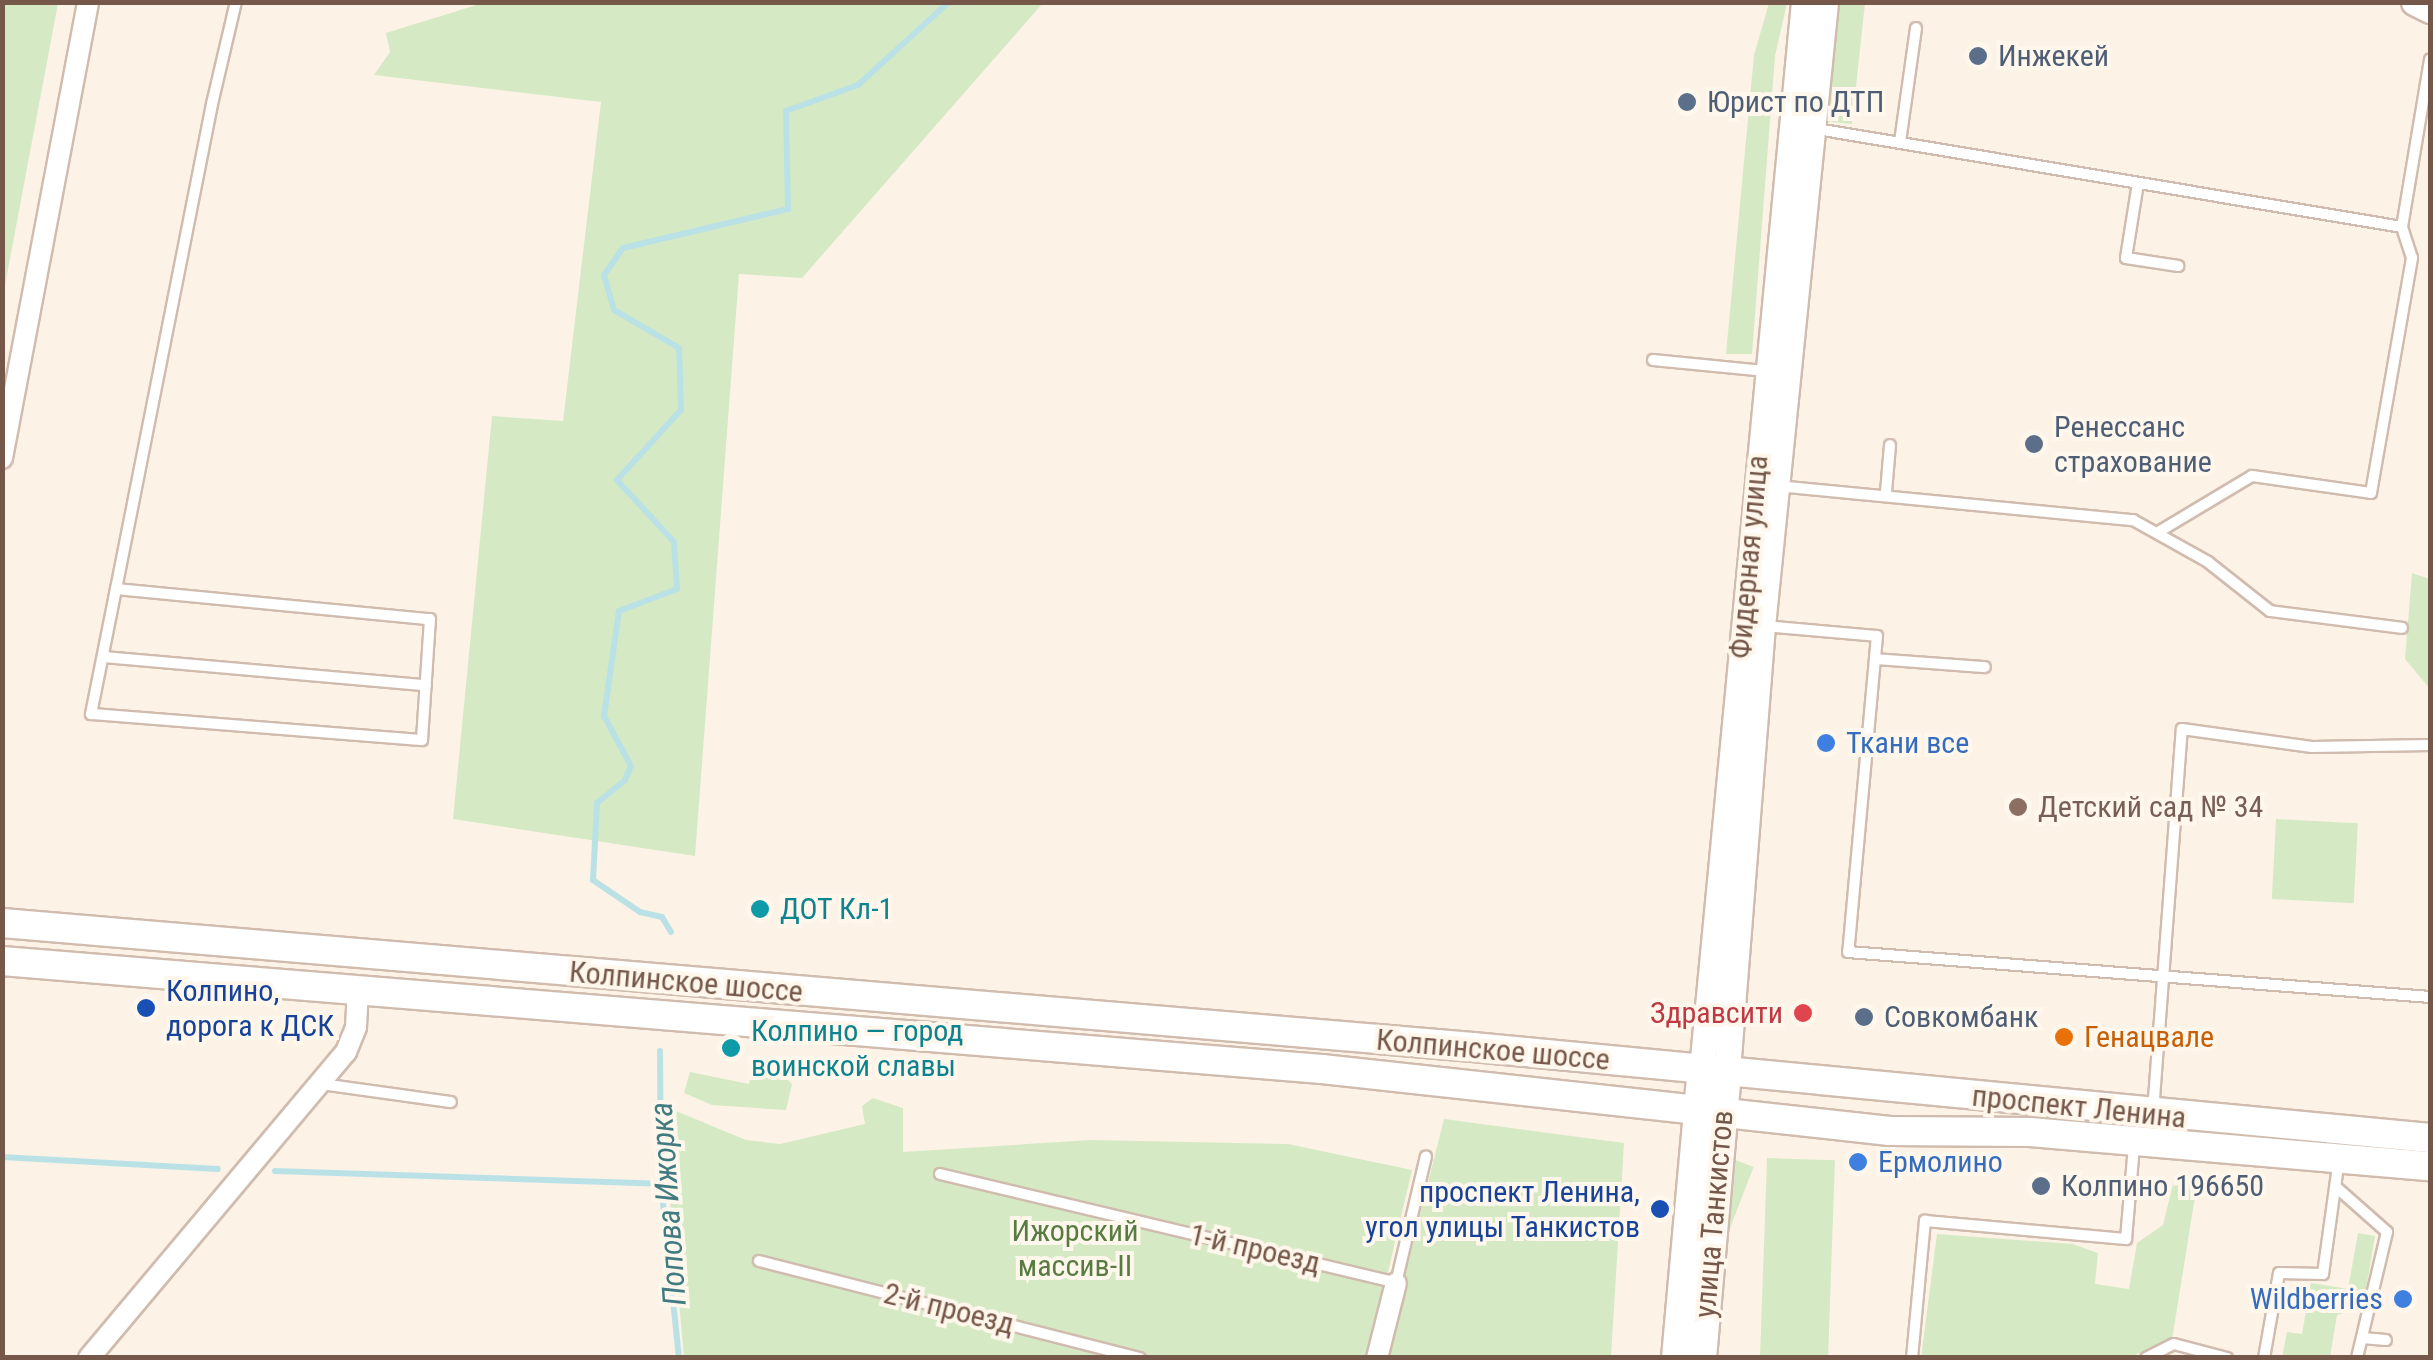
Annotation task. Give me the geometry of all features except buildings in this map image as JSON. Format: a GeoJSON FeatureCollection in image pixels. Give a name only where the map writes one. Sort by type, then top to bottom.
{"type":"FeatureCollection","features":[{"type":"Feature","properties":{"kind":"main road","name":"Колпинское шоссе"},"geometry":{"type":"LineString","coordinates":[[2,923],[1715,1070]]}},
{"type":"Feature","properties":{"kind":"main road","name":"Колпинское шоссе"},"geometry":{"type":"LineString","coordinates":[[2,961],[1322,1068],[1711,1112]]}},
{"type":"Feature","properties":{"kind":"main road","name":"Фидерная улица"},"geometry":{"type":"LineString","coordinates":[[1711,1112],[1715,1070]]}},
{"type":"Feature","properties":{"kind":"main road","name":"проспект Ленина"},"geometry":{"type":"LineString","coordinates":[[1715,1070],[2430,1138]]}},
{"type":"Feature","properties":{"kind":"main road","name":"проспект Ленина"},"geometry":{"type":"LineString","coordinates":[[1711,1112],[1890,1130],[2134,1140],[2430,1166]]}},
{"type":"Feature","properties":{"kind":"main road","name":"улица Танкистов"},"geometry":{"type":"LineString","coordinates":[[1676,1358],[1711,1112]]}},
{"type":"Feature","properties":{"kind":"main road","name":"улица Танкистов"},"geometry":{"type":"LineString","coordinates":[[1702,1358],[1711,1112]]}},
{"type":"Feature","properties":{"kind":"street"},"geometry":{"type":"LineString","coordinates":[[2,458],[88,2]]}},
{"type":"Feature","properties":{"kind":"street","name":"Фидерная улица"},"geometry":{"type":"LineString","coordinates":[[1715,1070],[1804,2]]}},
{"type":"Feature","properties":{"kind":"street","name":"Фидерная улица"},"geometry":{"type":"LineString","coordinates":[[1776,372],[1825,2]]}},
{"type":"Feature","properties":{"kind":"street"},"geometry":{"type":"LineString","coordinates":[[2414,2],[2430,10]]}},
{"type":"Feature","properties":{"kind":"street"},"geometry":{"type":"LineString","coordinates":[[89,1358],[320,1084],[356,1027],[358,990]]}},
{"type":"Feature","properties":{"kind":"street"},"geometry":{"type":"LineString","coordinates":[[1377,1358],[1396,1282]]}},
{"type":"Feature","properties":{"kind":"lane"},"geometry":{"type":"LineString","coordinates":[[116,589],[430,619],[422,740],[102,718],[92,714],[116,589],[236,2]]}},
{"type":"Feature","properties":{"kind":"lane"},"geometry":{"type":"LineString","coordinates":[[1900,142],[1916,28]]}},
{"type":"Feature","properties":{"kind":"lane"},"geometry":{"type":"LineString","coordinates":[[2160,531],[2252,476],[2371,493],[2412,258],[2402,227],[2430,59]]}},
{"type":"Feature","properties":{"kind":"lane"},"geometry":{"type":"LineString","coordinates":[[1810,128],[2402,227]]}},
{"type":"Feature","properties":{"kind":"lane"},"geometry":{"type":"LineString","coordinates":[[2138,183],[2126,258],[2178,266]]}},
{"type":"Feature","properties":{"kind":"lane"},"geometry":{"type":"LineString","coordinates":[[1653,360],[1776,372]]}},
{"type":"Feature","properties":{"kind":"lane"},"geometry":{"type":"LineString","coordinates":[[1886,492],[1890,445]]}},
{"type":"Feature","properties":{"kind":"lane"},"geometry":{"type":"LineString","coordinates":[[1765,484],[2103,513],[2160,531],[2270,611],[2402,628]]}},
{"type":"Feature","properties":{"kind":"lane"},"geometry":{"type":"LineString","coordinates":[[1753,625],[1877,636],[1848,952],[2430,997]]}},
{"type":"Feature","properties":{"kind":"lane"},"geometry":{"type":"LineString","coordinates":[[103,657],[426,685]]}},
{"type":"Feature","properties":{"kind":"lane"},"geometry":{"type":"LineString","coordinates":[[1876,659],[1986,667]]}},
{"type":"Feature","properties":{"kind":"lane"},"geometry":{"type":"LineString","coordinates":[[2153,1114],[2182,729],[2312,747],[2430,745]]}},
{"type":"Feature","properties":{"kind":"lane"},"geometry":{"type":"LineString","coordinates":[[320,1084],[451,1102]]}},
{"type":"Feature","properties":{"kind":"lane"},"geometry":{"type":"LineString","coordinates":[[1912,1358],[1925,1221],[2126,1240],[2134,1140]]}},
{"type":"Feature","properties":{"kind":"lane"},"geometry":{"type":"LineString","coordinates":[[1396,1282],[1426,1156]]}},
{"type":"Feature","properties":{"kind":"lane"},"geometry":{"type":"LineString","coordinates":[[2264,1358],[2279,1273],[2323,1274],[2339,1158]]}},
{"type":"Feature","properties":{"kind":"lane","name":"1-й проезд"},"geometry":{"type":"LineString","coordinates":[[940,1174],[1396,1282]]}},
{"type":"Feature","properties":{"kind":"lane"},"geometry":{"type":"LineString","coordinates":[[2336,1187],[2387,1232],[2357,1358]]}},
{"type":"Feature","properties":{"kind":"lane","name":"2-й проезд"},"geometry":{"type":"LineString","coordinates":[[758,1262],[1140,1358]]}},
{"type":"Feature","properties":{"kind":"lane"},"geometry":{"type":"LineString","coordinates":[[2362,1338],[2386,1340]]}},
{"type":"Feature","properties":{"kind":"lane"},"geometry":{"type":"LineString","coordinates":[[2146,1358],[2174,1344],[2221,1357]]}},
{"type":"Feature","properties":{"kind":"green space"},"geometry":{"type":"Polygon","coordinates":[[[2,3],[58,3],[3,296],[2,3]]]}},
{"type":"Feature","properties":{"kind":"green space"},"geometry":{"type":"Polygon","coordinates":[[[483,3],[1043,3],[802,278],[739,274],[695,856],[453,819],[492,416],[563,421],[601,102],[374,75],[390,52],[386,33],[483,3]]]}},
{"type":"Feature","properties":{"kind":"green space"},"geometry":{"type":"Polygon","coordinates":[[[1769,3],[1787,3],[1775,56],[1752,354],[1726,354],[1754,55],[1769,3]]]}},
{"type":"Feature","properties":{"kind":"green space"},"geometry":{"type":"Polygon","coordinates":[[[1838,3],[1865,3],[1852,124],[1815,120],[1838,3]]]}},
{"type":"Feature","properties":{"kind":"green space"},"geometry":{"type":"Polygon","coordinates":[[[2412,573],[2430,579],[2430,689],[2405,659],[2412,573]]]}},
{"type":"Feature","properties":{"kind":"green space"},"geometry":{"type":"Polygon","coordinates":[[[2276,819],[2358,823],[2354,903],[2272,899],[2276,819]]]}},
{"type":"Feature","properties":{"kind":"green space"},"geometry":{"type":"Polygon","coordinates":[[[753,1065],[777,1069],[792,1084],[786,1110],[712,1105],[684,1093],[690,1072],[749,1084],[753,1065]]]}},
{"type":"Feature","properties":{"kind":"green space","name":"Ижорский массив-II"},"geometry":{"type":"Polygon","coordinates":[[[873,1098],[903,1108],[903,1152],[1091,1140],[1288,1144],[1412,1170],[1368,1357],[684,1357],[663,1122],[676,1111],[746,1140],[780,1144],[865,1124],[862,1106],[873,1098]]]}},
{"type":"Feature","properties":{"kind":"green space"},"geometry":{"type":"Polygon","coordinates":[[[1444,1119],[1624,1143],[1611,1357],[1384,1358],[1444,1119]]]}},
{"type":"Feature","properties":{"kind":"green space"},"geometry":{"type":"Polygon","coordinates":[[[1767,1158],[1835,1160],[1828,1358],[1760,1358],[1767,1158]]]}},
{"type":"Feature","properties":{"kind":"green space"},"geometry":{"type":"Polygon","coordinates":[[[1733,1159],[1754,1167],[1682,1354],[1661,1346],[1733,1159]]]}},
{"type":"Feature","properties":{"kind":"green space"},"geometry":{"type":"Polygon","coordinates":[[[2174,1180],[2197,1184],[2172,1340],[2130,1357],[1921,1358],[1937,1234],[2073,1244],[2098,1253],[2095,1284],[2129,1289],[2137,1243],[2163,1225],[2174,1180]]]}},
{"type":"Feature","properties":{"kind":"green space"},"geometry":{"type":"Polygon","coordinates":[[[2358,1233],[2375,1236],[2363,1307],[2337,1315],[2330,1357],[2282,1357],[2287,1332],[2302,1334],[2311,1283],[2348,1289],[2358,1233]]]}},
{"type":"Feature","properties":{"kind":"waterway","name":"Попова Ижорка"},"geometry":{"type":"LineString","coordinates":[[671,932],[662,917],[640,912],[593,880],[597,803],[625,780],[631,766],[604,716],[619,611],[677,589],[674,542],[617,480],[681,410],[679,348],[614,310],[604,275],[623,248],[788,209],[786,111],[858,85],[949,2]]}},
{"type":"Feature","properties":{"kind":"waterway","name":"Попова Ижорка"},"geometry":{"type":"LineString","coordinates":[[660,1051],[661,1184],[679,1358]]}},
{"type":"Feature","properties":{"kind":"waterway"},"geometry":{"type":"LineString","coordinates":[[2,1157],[218,1169]]}},
{"type":"Feature","properties":{"kind":"waterway"},"geometry":{"type":"LineString","coordinates":[[275,1171],[661,1184]]}},
{"type":"Feature","properties":{"kind":"place","name":"Инжекей"},"geometry":{"type":"Point","coordinates":[1978,56]}},
{"type":"Feature","properties":{"kind":"place","name":"Юрист по ДТП"},"geometry":{"type":"Point","coordinates":[1687,102]}},
{"type":"Feature","properties":{"kind":"place","name":"Ренессанс страхование"},"geometry":{"type":"Point","coordinates":[2034,444]}},
{"type":"Feature","properties":{"kind":"place","name":"Ткани все"},"geometry":{"type":"Point","coordinates":[1826,743]}},
{"type":"Feature","properties":{"kind":"place","name":"Детский сад № 34"},"geometry":{"type":"Point","coordinates":[2018,807]}},
{"type":"Feature","properties":{"kind":"place","name":"ДОТ Кл-1"},"geometry":{"type":"Point","coordinates":[760,909]}},
{"type":"Feature","properties":{"kind":"place","name":"Колпино, дорога к ДСК"},"geometry":{"type":"Point","coordinates":[146,1008]}},
{"type":"Feature","properties":{"kind":"place","name":"Здравсити"},"geometry":{"type":"Point","coordinates":[1803,1013]}},
{"type":"Feature","properties":{"kind":"place","name":"Совкомбанк"},"geometry":{"type":"Point","coordinates":[1864,1017]}},
{"type":"Feature","properties":{"kind":"place","name":"Генацвале"},"geometry":{"type":"Point","coordinates":[2064,1037]}},
{"type":"Feature","properties":{"kind":"place","name":"Колпино — город воинской славы"},"geometry":{"type":"Point","coordinates":[731,1048]}},
{"type":"Feature","properties":{"kind":"place","name":"Ермолино"},"geometry":{"type":"Point","coordinates":[1858,1162]}},
{"type":"Feature","properties":{"kind":"place","name":"Колпино 196650"},"geometry":{"type":"Point","coordinates":[2041,1186]}},
{"type":"Feature","properties":{"kind":"place","name":"проспект Ленина, угол улицы Танкистов"},"geometry":{"type":"Point","coordinates":[1660,1209]}},
{"type":"Feature","properties":{"kind":"place","name":"Wildberries"},"geometry":{"type":"Point","coordinates":[2403,1299]}}]}
